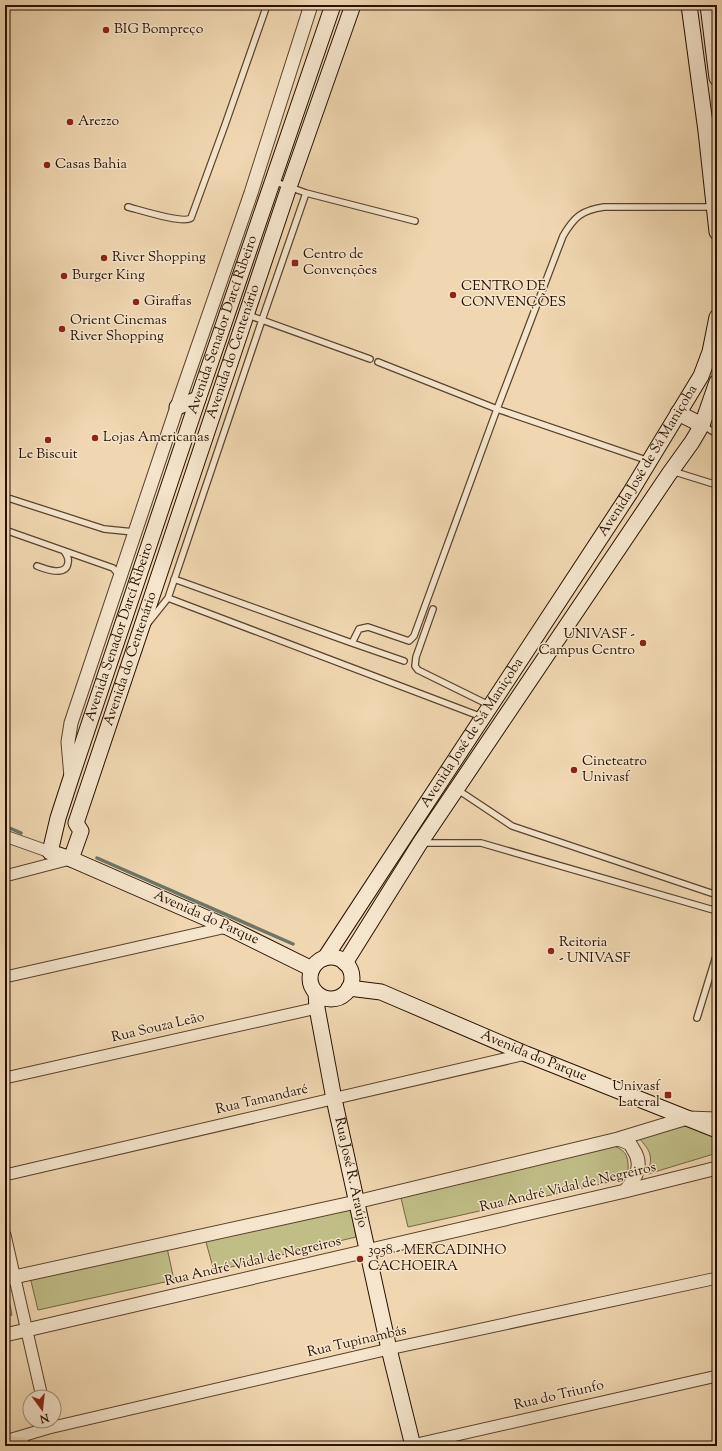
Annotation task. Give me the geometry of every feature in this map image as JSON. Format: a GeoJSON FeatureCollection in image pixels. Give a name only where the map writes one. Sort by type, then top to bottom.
{"type":"FeatureCollection","features":[{"type":"Feature","properties":{"kind":"main road","name":"Avenida Senador Darcí Ribeiro"},"geometry":{"type":"LineString","coordinates":[[50,852],[58,818],[71,778],[198,399],[333,5]]}},
{"type":"Feature","properties":{"kind":"main road","name":"Avenida do Centenário"},"geometry":{"type":"LineString","coordinates":[[71,859],[78,827],[141,631],[288,187],[353,5]]}},
{"type":"Feature","properties":{"kind":"main road"},"geometry":{"type":"LineString","coordinates":[[689,5],[706,131],[717,232]]}},
{"type":"Feature","properties":{"kind":"main road"},"geometry":{"type":"LineString","coordinates":[[708,5],[717,78]]}},
{"type":"Feature","properties":{"kind":"main road","name":"Avenida José de Sá Maniçoba"},"geometry":{"type":"LineString","coordinates":[[325,958],[630,492],[701,376],[710,352],[717,317]]}},
{"type":"Feature","properties":{"kind":"main road","name":"Avenida José de Sá Maniçoba"},"geometry":{"type":"LineString","coordinates":[[345,963],[420,843],[702,425],[717,382]]}},
{"type":"Feature","properties":{"kind":"main road"},"geometry":{"type":"LineString","coordinates":[[177,407],[198,399]]}},
{"type":"Feature","properties":{"kind":"main road"},"geometry":{"type":"LineString","coordinates":[[678,412],[702,425]]}},
{"type":"Feature","properties":{"kind":"main road"},"geometry":{"type":"LineString","coordinates":[[649,461],[672,471]]}},
{"type":"Feature","properties":{"kind":"main road"},"geometry":{"type":"LineString","coordinates":[[58,818],[78,827],[81,844],[88,863],[98,870]]}},
{"type":"Feature","properties":{"kind":"main road","name":"Avenida do Parque"},"geometry":{"type":"LineString","coordinates":[[50,852],[98,870],[227,927],[312,969]]}},
{"type":"Feature","properties":{"kind":"main road"},"geometry":{"type":"LineString","coordinates":[[325,958],[336,958],[345,963],[352,975],[349,988],[342,995],[332,998],[321,996],[316,992],[312,987],[310,975],[312,969],[320,960],[325,958]]}},
{"type":"Feature","properties":{"kind":"main road","name":"Avenida do Parque"},"geometry":{"type":"LineString","coordinates":[[349,988],[381,992],[526,1054],[717,1130]]}},
{"type":"Feature","properties":{"kind":"main road","name":"Rua José R. Araújo"},"geometry":{"type":"LineString","coordinates":[[316,992],[317,1008],[334,1099],[411,1446]]}},
{"type":"Feature","properties":{"kind":"main road"},"geometry":{"type":"LineString","coordinates":[[5,1443],[22,1446]]}},
{"type":"Feature","properties":{"kind":"street"},"geometry":{"type":"LineString","coordinates":[[71,778],[68,742],[71,723],[134,532],[251,193],[311,5]]}},
{"type":"Feature","properties":{"kind":"street"},"geometry":{"type":"LineString","coordinates":[[5,836],[50,852]]}},
{"type":"Feature","properties":{"kind":"street"},"geometry":{"type":"LineString","coordinates":[[5,876],[71,859]]}},
{"type":"Feature","properties":{"kind":"street"},"geometry":{"type":"LineString","coordinates":[[5,977],[227,927]]}},
{"type":"Feature","properties":{"kind":"street","name":"Rua Souza Leão"},"geometry":{"type":"LineString","coordinates":[[5,1078],[317,1008]]}},
{"type":"Feature","properties":{"kind":"street","name":"Rua Tamandaré"},"geometry":{"type":"LineString","coordinates":[[5,1175],[526,1054]]}},
{"type":"Feature","properties":{"kind":"street"},"geometry":{"type":"LineString","coordinates":[[10,1278],[356,1202],[618,1139],[687,1118],[717,1119]]}},
{"type":"Feature","properties":{"kind":"street"},"geometry":{"type":"LineString","coordinates":[[618,1139],[630,1144],[636,1153],[639,1163],[638,1174],[634,1182],[625,1191]]}},
{"type":"Feature","properties":{"kind":"street","name":"Rua André Vidal de Negreiros"},"geometry":{"type":"LineString","coordinates":[[5,1335],[368,1252],[717,1168]]}},
{"type":"Feature","properties":{"kind":"street"},"geometry":{"type":"LineString","coordinates":[[5,1235],[10,1278],[27,1330],[40,1389]]}},
{"type":"Feature","properties":{"kind":"street","name":"Rua Tupinambás"},"geometry":{"type":"LineString","coordinates":[[62,1422],[717,1278]]}},
{"type":"Feature","properties":{"kind":"street","name":"Rua do Triunfo"},"geometry":{"type":"LineString","coordinates":[[411,1446],[717,1376]]}},
{"type":"Feature","properties":{"kind":"street","name":"Rua Tupinambás"},"geometry":{"type":"LineString","coordinates":[[5,1443],[38,1429]]}},
{"type":"Feature","properties":{"kind":"lane"},"geometry":{"type":"LineString","coordinates":[[128,207],[178,219],[187,220],[191,218],[226,125],[267,5]]}},
{"type":"Feature","properties":{"kind":"lane"},"geometry":{"type":"LineString","coordinates":[[273,181],[306,193],[415,221]]}},
{"type":"Feature","properties":{"kind":"lane"},"geometry":{"type":"LineString","coordinates":[[141,631],[168,598],[306,193]]}},
{"type":"Feature","properties":{"kind":"lane"},"geometry":{"type":"LineString","coordinates":[[352,643],[359,629],[363,627],[368,627],[409,641],[414,636],[497,409],[563,236],[571,223],[580,214],[591,209],[604,207],[714,207]]}},
{"type":"Feature","properties":{"kind":"lane"},"geometry":{"type":"LineString","coordinates":[[246,314],[370,359]]}},
{"type":"Feature","properties":{"kind":"lane"},"geometry":{"type":"LineString","coordinates":[[378,362],[497,409],[649,461]]}},
{"type":"Feature","properties":{"kind":"lane"},"geometry":{"type":"LineString","coordinates":[[702,425],[717,434]]}},
{"type":"Feature","properties":{"kind":"lane"},"geometry":{"type":"LineString","coordinates":[[672,471],[717,485]]}},
{"type":"Feature","properties":{"kind":"lane"},"geometry":{"type":"LineString","coordinates":[[5,497],[104,529],[134,532]]}},
{"type":"Feature","properties":{"kind":"lane"},"geometry":{"type":"LineString","coordinates":[[5,530],[113,568],[120,576]]}},
{"type":"Feature","properties":{"kind":"lane"},"geometry":{"type":"LineString","coordinates":[[37,566],[53,571],[64,569],[68,564],[68,557],[62,550]]}},
{"type":"Feature","properties":{"kind":"lane"},"geometry":{"type":"LineString","coordinates":[[174,579],[404,661]]}},
{"type":"Feature","properties":{"kind":"lane"},"geometry":{"type":"LineString","coordinates":[[168,598],[487,712]]}},
{"type":"Feature","properties":{"kind":"lane"},"geometry":{"type":"LineString","coordinates":[[433,609],[416,657],[415,666],[418,670],[487,712]]}},
{"type":"Feature","properties":{"kind":"lane"},"geometry":{"type":"LineString","coordinates":[[456,789],[512,826],[717,895]]}},
{"type":"Feature","properties":{"kind":"lane"},"geometry":{"type":"LineString","coordinates":[[420,843],[481,844],[717,911]]}},
{"type":"Feature","properties":{"kind":"lane"},"geometry":{"type":"LineString","coordinates":[[696,1018],[717,953]]}},
{"type":"Feature","properties":{"kind":"shaded area"},"geometry":{"type":"Polygon","coordinates":[[[686,1125],[717,1138],[717,1153],[648,1174],[651,1158],[650,1154],[639,1138],[686,1125]]]}},
{"type":"Feature","properties":{"kind":"shaded area"},"geometry":{"type":"Polygon","coordinates":[[[608,1144],[622,1150],[628,1160],[628,1171],[618,1180],[408,1227],[399,1190],[608,1144]]]}},
{"type":"Feature","properties":{"kind":"shaded area"},"geometry":{"type":"Polygon","coordinates":[[[350,1202],[356,1237],[214,1271],[204,1235],[350,1202]]]}},
{"type":"Feature","properties":{"kind":"shaded area"},"geometry":{"type":"Polygon","coordinates":[[[166,1243],[174,1280],[38,1310],[30,1277],[166,1243]]]}},
{"type":"Feature","properties":{"kind":"shaded area"},"geometry":{"type":"Polygon","coordinates":[[[5,1279],[12,1315],[5,1317],[5,1279]]]}},
{"type":"Feature","properties":{"kind":"waterway"},"geometry":{"type":"LineString","coordinates":[[5,826],[21,833]]}},
{"type":"Feature","properties":{"kind":"waterway"},"geometry":{"type":"LineString","coordinates":[[97,858],[293,944]]}},
{"type":"Feature","properties":{"kind":"place","name":"BIG Bompreço"},"geometry":{"type":"Point","coordinates":[106,30]}},
{"type":"Feature","properties":{"kind":"place","name":"Arezzo"},"geometry":{"type":"Point","coordinates":[70,122]}},
{"type":"Feature","properties":{"kind":"place","name":"Casas Bahia"},"geometry":{"type":"Point","coordinates":[47,165]}},
{"type":"Feature","properties":{"kind":"place","name":"River Shopping"},"geometry":{"type":"Point","coordinates":[104,258]}},
{"type":"Feature","properties":{"kind":"place","name":"Centro de Convenções"},"geometry":{"type":"Point","coordinates":[295,263]}},
{"type":"Feature","properties":{"kind":"place","name":"Burger King"},"geometry":{"type":"Point","coordinates":[64,276]}},
{"type":"Feature","properties":{"kind":"place","name":"CENTRO DE CONVENÇÕES"},"geometry":{"type":"Point","coordinates":[453,295]}},
{"type":"Feature","properties":{"kind":"place","name":"Giraffas"},"geometry":{"type":"Point","coordinates":[136,302]}},
{"type":"Feature","properties":{"kind":"place","name":"Orient Cinemas River Shopping"},"geometry":{"type":"Point","coordinates":[62,329]}},
{"type":"Feature","properties":{"kind":"place","name":"Lojas Americanas"},"geometry":{"type":"Point","coordinates":[95,438]}},
{"type":"Feature","properties":{"kind":"place","name":"Le Biscuit"},"geometry":{"type":"Point","coordinates":[48,440]}},
{"type":"Feature","properties":{"kind":"place","name":"UNIVASF - Campus Centro"},"geometry":{"type":"Point","coordinates":[643,643]}},
{"type":"Feature","properties":{"kind":"place","name":"Cineteatro Univasf"},"geometry":{"type":"Point","coordinates":[574,770]}},
{"type":"Feature","properties":{"kind":"place","name":"Reitoria - UNIVASF"},"geometry":{"type":"Point","coordinates":[551,951]}},
{"type":"Feature","properties":{"kind":"place","name":"Univasf Lateral"},"geometry":{"type":"Point","coordinates":[668,1095]}},
{"type":"Feature","properties":{"kind":"place","name":"3058 - MERCADINHO CACHOEIRA"},"geometry":{"type":"Point","coordinates":[360,1259]}}]}
